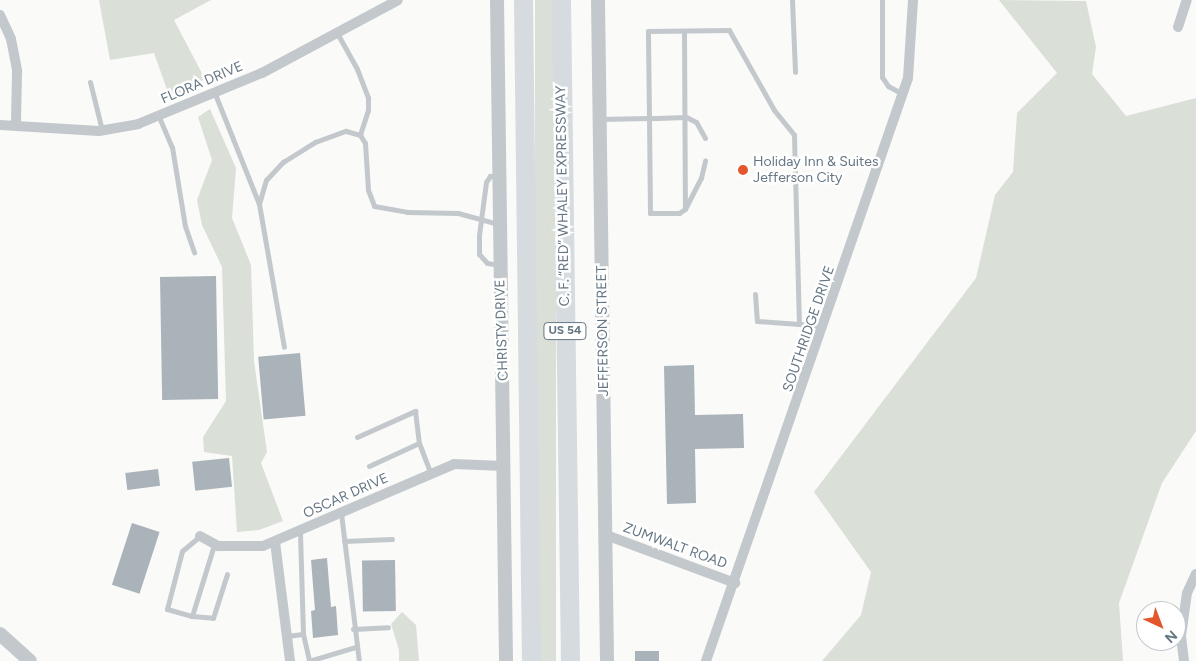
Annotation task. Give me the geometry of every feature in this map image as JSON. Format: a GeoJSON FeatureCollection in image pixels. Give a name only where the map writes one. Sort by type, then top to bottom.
{"type":"FeatureCollection","features":[{"type":"Feature","properties":{"kind":"highway","name":"US 54"},"geometry":{"type":"LineString","coordinates":[[522,0],[531,661]]}},
{"type":"Feature","properties":{"kind":"highway","name":"C. F. “RED” WHALEY EXPRESSWAY"},"geometry":{"type":"LineString","coordinates":[[561,0],[570,661]]}},
{"type":"Feature","properties":{"kind":"street","name":"FLORA DRIVE"},"geometry":{"type":"LineString","coordinates":[[0,125],[16,124],[102,130],[138,124],[215,94],[398,0]]}},
{"type":"Feature","properties":{"kind":"street","name":"CHRISTY DRIVE"},"geometry":{"type":"LineString","coordinates":[[497,0],[498,224],[504,466],[506,661]]}},
{"type":"Feature","properties":{"kind":"street","name":"JEFFERSON STREET"},"geometry":{"type":"LineString","coordinates":[[598,0],[607,661]]}},
{"type":"Feature","properties":{"kind":"street","name":"SOUTHRIDGE DRIVE"},"geometry":{"type":"LineString","coordinates":[[706,661],[824,327],[908,78],[912,0]]}},
{"type":"Feature","properties":{"kind":"street"},"geometry":{"type":"LineString","coordinates":[[1178,27],[1187,0]]}},
{"type":"Feature","properties":{"kind":"street"},"geometry":{"type":"LineString","coordinates":[[0,15],[11,39],[17,71],[16,124]]}},
{"type":"Feature","properties":{"kind":"street","name":"OSCAR DRIVE"},"geometry":{"type":"LineString","coordinates":[[200,536],[214,545],[251,548],[275,542],[300,532],[454,464],[504,466]]}},
{"type":"Feature","properties":{"kind":"street","name":"ZUMWALT ROAD"},"geometry":{"type":"LineString","coordinates":[[606,535],[735,583]]}},
{"type":"Feature","properties":{"kind":"street"},"geometry":{"type":"LineString","coordinates":[[275,542],[285,636],[290,661]]}},
{"type":"Feature","properties":{"kind":"street"},"geometry":{"type":"LineString","coordinates":[[1184,661],[1181,636],[1187,593],[1196,574]]}},
{"type":"Feature","properties":{"kind":"street"},"geometry":{"type":"LineString","coordinates":[[0,634],[30,661]]}},
{"type":"Feature","properties":{"kind":"lane"},"geometry":{"type":"LineString","coordinates":[[792,0],[795,72]]}},
{"type":"Feature","properties":{"kind":"lane"},"geometry":{"type":"LineString","coordinates":[[882,0],[882,77],[888,86],[903,94]]}},
{"type":"Feature","properties":{"kind":"lane"},"geometry":{"type":"LineString","coordinates":[[705,160],[701,178],[685,209],[679,213],[650,213],[648,31],[729,30],[774,110],[794,134],[799,324]]}},
{"type":"Feature","properties":{"kind":"lane"},"geometry":{"type":"LineString","coordinates":[[684,31],[686,118],[685,209]]}},
{"type":"Feature","properties":{"kind":"lane"},"geometry":{"type":"LineString","coordinates":[[337,33],[357,69],[368,98],[368,110],[360,135]]}},
{"type":"Feature","properties":{"kind":"lane"},"geometry":{"type":"LineString","coordinates":[[90,82],[102,130]]}},
{"type":"Feature","properties":{"kind":"lane"},"geometry":{"type":"LineString","coordinates":[[215,94],[259,204],[284,347]]}},
{"type":"Feature","properties":{"kind":"lane"},"geometry":{"type":"LineString","coordinates":[[159,117],[172,147],[185,226],[194,252]]}},
{"type":"Feature","properties":{"kind":"lane"},"geometry":{"type":"LineString","coordinates":[[600,119],[686,118],[696,122],[705,138]]}},
{"type":"Feature","properties":{"kind":"lane"},"geometry":{"type":"LineString","coordinates":[[259,204],[266,180],[283,162],[315,142],[346,131],[360,135],[366,143],[368,190],[374,206],[407,212],[458,213],[498,224]]}},
{"type":"Feature","properties":{"kind":"lane"},"geometry":{"type":"LineString","coordinates":[[498,176],[490,176],[486,182],[479,254],[487,263],[500,265]]}},
{"type":"Feature","properties":{"kind":"lane"},"geometry":{"type":"LineString","coordinates":[[755,294],[757,321],[824,327]]}},
{"type":"Feature","properties":{"kind":"lane"},"geometry":{"type":"LineString","coordinates":[[357,437],[415,411],[419,443],[431,474]]}},
{"type":"Feature","properties":{"kind":"lane"},"geometry":{"type":"LineString","coordinates":[[370,466],[419,443]]}},
{"type":"Feature","properties":{"kind":"lane"},"geometry":{"type":"LineString","coordinates":[[341,514],[355,647],[359,661]]}},
{"type":"Feature","properties":{"kind":"lane"},"geometry":{"type":"LineString","coordinates":[[300,532],[303,634],[309,661],[355,647]]}},
{"type":"Feature","properties":{"kind":"lane"},"geometry":{"type":"LineString","coordinates":[[200,536],[182,551],[167,609],[192,616],[213,618],[227,574]]}},
{"type":"Feature","properties":{"kind":"lane"},"geometry":{"type":"LineString","coordinates":[[344,541],[392,539]]}},
{"type":"Feature","properties":{"kind":"lane"},"geometry":{"type":"LineString","coordinates":[[192,616],[214,545]]}},
{"type":"Feature","properties":{"kind":"lane"},"geometry":{"type":"LineString","coordinates":[[353,629],[388,627]]}},
{"type":"Feature","properties":{"kind":"lane"},"geometry":{"type":"LineString","coordinates":[[285,636],[303,634]]}},
{"type":"Feature","properties":{"kind":"shaded area"},"geometry":{"type":"Polygon","coordinates":[[[99,0],[211,0],[174,20],[205,79],[170,98],[154,53],[110,60],[99,0]]]}},
{"type":"Feature","properties":{"kind":"shaded area"},"geometry":{"type":"Polygon","coordinates":[[[535,0],[556,0],[556,661],[535,661],[535,0]]]}},
{"type":"Feature","properties":{"kind":"shaded area"},"geometry":{"type":"Polygon","coordinates":[[[999,0],[1086,1],[1096,47],[1092,74],[1126,116],[1196,98],[1196,431],[1162,483],[1119,603],[1123,661],[822,661],[861,615],[871,572],[814,492],[976,278],[995,195],[1013,172],[1017,113],[1057,73],[999,0]]]}},
{"type":"Feature","properties":{"kind":"shaded area"},"geometry":{"type":"Polygon","coordinates":[[[210,109],[236,168],[232,218],[251,265],[254,361],[267,452],[261,463],[283,521],[259,530],[237,532],[232,456],[204,452],[203,437],[226,401],[222,267],[202,225],[197,200],[212,160],[198,117],[210,109]]]}},
{"type":"Feature","properties":{"kind":"shaded area"},"geometry":{"type":"Polygon","coordinates":[[[402,612],[416,625],[419,661],[399,661],[399,650],[391,624],[402,612]]]}},
{"type":"Feature","properties":{"kind":"building"},"geometry":{"type":"Polygon","coordinates":[[[216,276],[218,399],[162,400],[160,277],[216,276]]]}},
{"type":"Feature","properties":{"kind":"building"},"geometry":{"type":"Polygon","coordinates":[[[300,353],[305,416],[264,419],[258,357],[300,353]]]}},
{"type":"Feature","properties":{"kind":"building"},"geometry":{"type":"Polygon","coordinates":[[[694,365],[695,415],[743,414],[744,448],[695,449],[696,503],[667,504],[664,366],[694,365]]]}},
{"type":"Feature","properties":{"kind":"building"},"geometry":{"type":"Polygon","coordinates":[[[229,458],[232,487],[195,491],[192,462],[229,458]]]}},
{"type":"Feature","properties":{"kind":"building"},"geometry":{"type":"Polygon","coordinates":[[[158,469],[160,486],[127,490],[125,473],[158,469]]]}},
{"type":"Feature","properties":{"kind":"building"},"geometry":{"type":"Polygon","coordinates":[[[132,523],[160,532],[139,594],[112,585],[132,523]]]}},
{"type":"Feature","properties":{"kind":"building"},"geometry":{"type":"Polygon","coordinates":[[[327,558],[331,607],[336,606],[338,635],[313,638],[311,611],[315,610],[311,560],[327,558]]]}},
{"type":"Feature","properties":{"kind":"building"},"geometry":{"type":"Polygon","coordinates":[[[395,560],[396,611],[363,612],[362,561],[395,560]]]}},
{"type":"Feature","properties":{"kind":"building"},"geometry":{"type":"Polygon","coordinates":[[[635,651],[659,651],[659,661],[635,661],[635,651]]]}},
{"type":"Feature","properties":{"kind":"place","name":"Holiday Inn & Suites Jefferson City"},"geometry":{"type":"Point","coordinates":[743,170]}}]}
